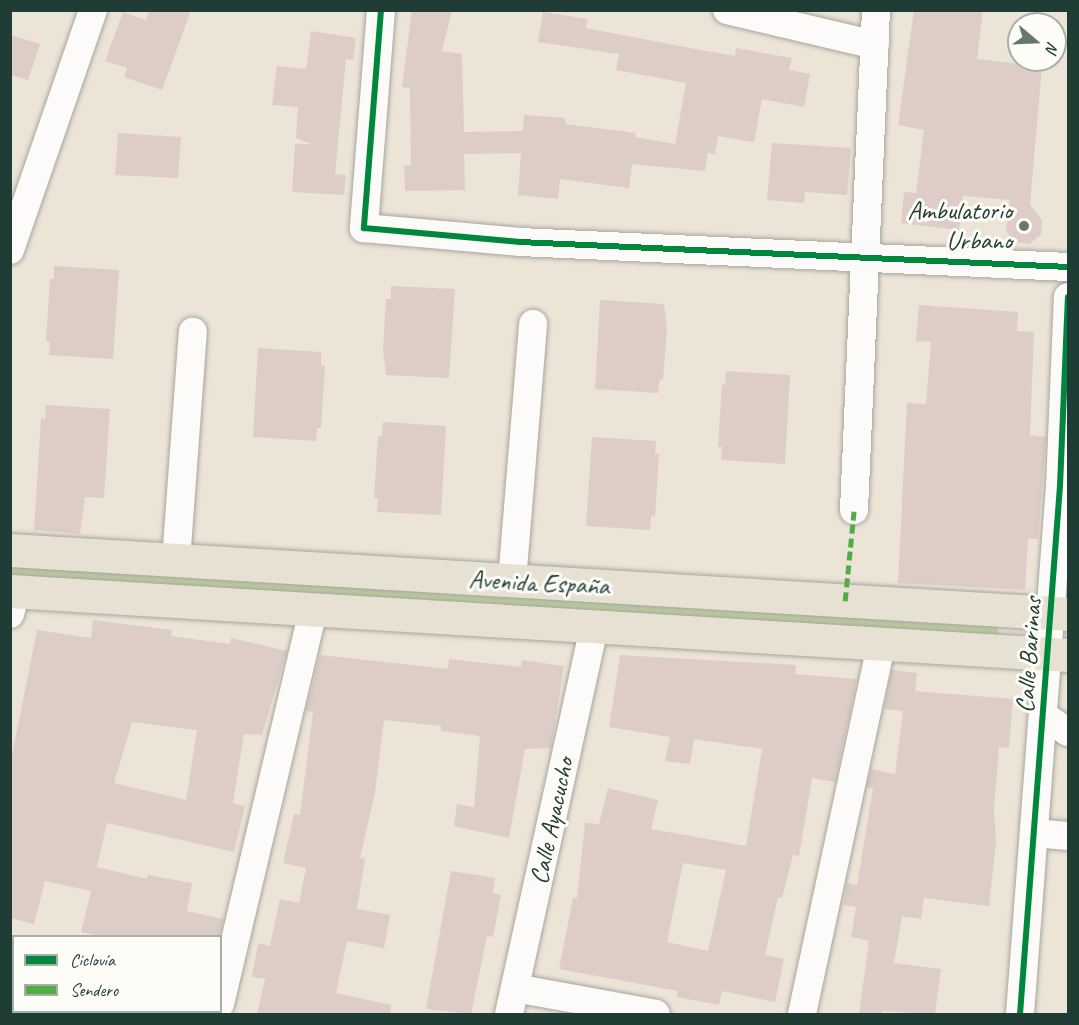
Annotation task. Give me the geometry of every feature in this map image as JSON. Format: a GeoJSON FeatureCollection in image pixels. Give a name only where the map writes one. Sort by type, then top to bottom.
{"type":"FeatureCollection","features":[{"type":"Feature","properties":{"kind":"main road","name":"Avenida España"},"geometry":{"type":"LineString","coordinates":[[10,550],[1060,613]]}},
{"type":"Feature","properties":{"kind":"main road","name":"Avenida España"},"geometry":{"type":"LineString","coordinates":[[12,599],[313,610],[1058,655]]}},
{"type":"Feature","properties":{"kind":"street"},"geometry":{"type":"LineString","coordinates":[[10,250],[93,10]]}},
{"type":"Feature","properties":{"kind":"street"},"geometry":{"type":"LineString","coordinates":[[381,10],[364,228],[520,242],[1068,267]]}},
{"type":"Feature","properties":{"kind":"street"},"geometry":{"type":"LineString","coordinates":[[855,510],[876,10]]}},
{"type":"Feature","properties":{"kind":"street"},"geometry":{"type":"LineString","coordinates":[[737,12],[875,45]]}},
{"type":"Feature","properties":{"kind":"street","name":"Calle Barinas"},"geometry":{"type":"LineString","coordinates":[[1020,1014],[1044,716],[1058,655],[1068,297]]}},
{"type":"Feature","properties":{"kind":"street"},"geometry":{"type":"LineString","coordinates":[[512,581],[533,324]]}},
{"type":"Feature","properties":{"kind":"street"},"geometry":{"type":"LineString","coordinates":[[176,561],[193,332]]}},
{"type":"Feature","properties":{"kind":"street"},"geometry":{"type":"LineString","coordinates":[[222,996],[313,610]]}},
{"type":"Feature","properties":{"kind":"street","name":"Calle Ayacucho"},"geometry":{"type":"LineString","coordinates":[[512,1001],[594,627]]}},
{"type":"Feature","properties":{"kind":"street"},"geometry":{"type":"LineString","coordinates":[[802,1014],[881,644]]}},
{"type":"Feature","properties":{"kind":"street"},"geometry":{"type":"LineString","coordinates":[[1044,716],[1068,732]]}},
{"type":"Feature","properties":{"kind":"street"},"geometry":{"type":"LineString","coordinates":[[1034,833],[1068,836]]}},
{"type":"Feature","properties":{"kind":"street"},"geometry":{"type":"LineString","coordinates":[[512,1001],[656,1014]]}},
{"type":"Feature","properties":{"kind":"green space"},"geometry":{"type":"Polygon","coordinates":[[[10,562],[996,624],[999,633],[996,637],[11,579],[10,562]]]}},
{"type":"Feature","properties":{"kind":"building"},"geometry":{"type":"Polygon","coordinates":[[[149,10],[191,10],[162,90],[124,77],[127,68],[105,61],[123,12],[146,20],[149,10]]]}},
{"type":"Feature","properties":{"kind":"building"},"geometry":{"type":"Polygon","coordinates":[[[412,10],[452,10],[442,51],[462,54],[464,132],[523,131],[524,115],[565,118],[565,124],[636,133],[635,137],[675,144],[686,83],[616,70],[619,54],[538,42],[543,12],[588,19],[586,28],[690,48],[735,56],[736,48],[792,58],[789,70],[810,74],[804,107],[762,99],[754,142],[718,136],[715,154],[708,153],[705,171],[632,164],[629,188],[560,179],[558,199],[518,195],[521,153],[464,154],[465,190],[405,191],[404,165],[411,165],[410,88],[402,87],[412,10]]]}},
{"type":"Feature","properties":{"kind":"building"},"geometry":{"type":"Polygon","coordinates":[[[914,10],[983,10],[977,59],[1007,62],[1007,72],[1041,72],[1030,205],[1042,220],[1041,235],[1029,244],[1015,242],[1006,231],[1010,200],[963,196],[959,230],[901,223],[904,192],[916,193],[924,130],[898,125],[914,10]]]}},
{"type":"Feature","properties":{"kind":"building"},"geometry":{"type":"Polygon","coordinates":[[[311,31],[356,38],[353,60],[346,59],[335,174],[346,175],[344,195],[292,192],[295,144],[312,144],[296,138],[298,107],[272,105],[277,66],[306,69],[311,31]]]}},
{"type":"Feature","properties":{"kind":"building"},"geometry":{"type":"Polygon","coordinates":[[[10,35],[40,44],[28,80],[10,75],[10,35]]]}},
{"type":"Feature","properties":{"kind":"building"},"geometry":{"type":"Polygon","coordinates":[[[118,133],[181,137],[178,178],[115,175],[118,133]]]}},
{"type":"Feature","properties":{"kind":"building"},"geometry":{"type":"Polygon","coordinates":[[[772,143],[851,148],[847,195],[805,192],[804,203],[767,200],[772,143]]]}},
{"type":"Feature","properties":{"kind":"building"},"geometry":{"type":"Polygon","coordinates":[[[54,266],[119,270],[113,359],[49,355],[50,342],[46,341],[50,279],[54,279],[54,266]]]}},
{"type":"Feature","properties":{"kind":"building"},"geometry":{"type":"Polygon","coordinates":[[[391,286],[455,289],[449,378],[386,375],[383,350],[386,299],[391,299],[391,286]]]}},
{"type":"Feature","properties":{"kind":"building"},"geometry":{"type":"Polygon","coordinates":[[[600,300],[664,304],[667,329],[663,380],[660,379],[658,393],[595,389],[600,300]]]}},
{"type":"Feature","properties":{"kind":"building"},"geometry":{"type":"Polygon","coordinates":[[[919,305],[1018,312],[1017,331],[1034,332],[1030,435],[1046,437],[1038,539],[1028,539],[1025,590],[898,583],[907,403],[926,404],[931,342],[916,341],[919,305]]]}},
{"type":"Feature","properties":{"kind":"building"},"geometry":{"type":"Polygon","coordinates":[[[258,348],[321,352],[321,365],[325,366],[321,428],[317,428],[316,441],[253,437],[258,348]]]}},
{"type":"Feature","properties":{"kind":"building"},"geometry":{"type":"Polygon","coordinates":[[[726,371],[790,375],[785,464],[721,460],[722,447],[718,447],[722,384],[725,385],[726,371]]]}},
{"type":"Feature","properties":{"kind":"building"},"geometry":{"type":"Polygon","coordinates":[[[46,405],[110,409],[104,498],[85,497],[80,534],[34,530],[41,418],[45,419],[46,405]]]}},
{"type":"Feature","properties":{"kind":"building"},"geometry":{"type":"Polygon","coordinates":[[[383,422],[446,426],[441,515],[377,512],[378,498],[374,498],[378,436],[382,436],[383,422]]]}},
{"type":"Feature","properties":{"kind":"building"},"geometry":{"type":"Polygon","coordinates":[[[592,437],[656,441],[655,454],[659,454],[655,517],[651,516],[650,530],[586,526],[592,437]]]}},
{"type":"Feature","properties":{"kind":"building"},"geometry":{"type":"Polygon","coordinates":[[[93,620],[172,630],[171,636],[230,644],[231,638],[287,651],[262,735],[244,734],[233,803],[245,806],[234,852],[107,823],[97,867],[147,879],[148,875],[192,883],[187,911],[223,919],[219,935],[93,935],[81,932],[91,891],[45,881],[34,924],[10,918],[10,765],[37,630],[91,638],[93,620]],[[132,722],[114,783],[186,800],[197,730],[132,722]]]}},
{"type":"Feature","properties":{"kind":"building"},"geometry":{"type":"Polygon","coordinates":[[[320,655],[448,669],[449,659],[521,667],[522,660],[564,666],[551,748],[525,749],[509,838],[454,826],[457,804],[474,807],[480,736],[441,731],[441,726],[384,720],[375,792],[360,858],[365,859],[357,909],[390,915],[384,948],[347,941],[336,993],[391,1005],[390,1014],[257,1014],[265,979],[252,977],[258,943],[270,946],[280,899],[299,903],[306,868],[283,863],[294,814],[300,815],[313,712],[306,711],[320,655]]]}},
{"type":"Feature","properties":{"kind":"building"},"geometry":{"type":"Polygon","coordinates":[[[620,655],[796,665],[795,674],[857,679],[835,782],[812,778],[799,856],[793,855],[782,898],[778,897],[765,955],[784,959],[775,1002],[722,991],[719,1005],[677,997],[678,991],[559,969],[573,898],[577,898],[585,823],[599,824],[608,788],[658,800],[651,829],[746,846],[762,749],[694,739],[690,764],[665,761],[670,737],[609,727],[620,655]],[[683,863],[667,942],[708,951],[726,870],[683,863]]]}},
{"type":"Feature","properties":{"kind":"building"},"geometry":{"type":"Polygon","coordinates":[[[892,670],[917,673],[915,691],[1013,699],[1009,748],[999,747],[994,809],[996,843],[989,906],[924,898],[921,919],[902,916],[894,963],[941,969],[935,1014],[882,1011],[882,1014],[859,1014],[869,941],[851,937],[856,907],[843,905],[847,883],[857,885],[873,788],[867,787],[871,769],[895,774],[903,711],[884,709],[892,670]]]}},
{"type":"Feature","properties":{"kind":"building"},"geometry":{"type":"Polygon","coordinates":[[[451,871],[495,878],[493,893],[501,895],[493,937],[487,936],[471,1014],[426,1009],[451,871]]]}},
{"type":"Feature","properties":{"kind":"marked path"},"geometry":{"type":"LineString","coordinates":[[845,601],[854,510]]}},
{"type":"Feature","properties":{"kind":"cycle path"},"geometry":{"type":"LineString","coordinates":[[381,10],[364,228],[520,242],[1068,267]]}},
{"type":"Feature","properties":{"kind":"cycle path"},"geometry":{"type":"LineString","coordinates":[[1020,1014],[1060,486],[1068,297]]}},
{"type":"Feature","properties":{"kind":"place","name":"Ambulatorio Urbano"},"geometry":{"type":"Point","coordinates":[1024,226]}}]}
